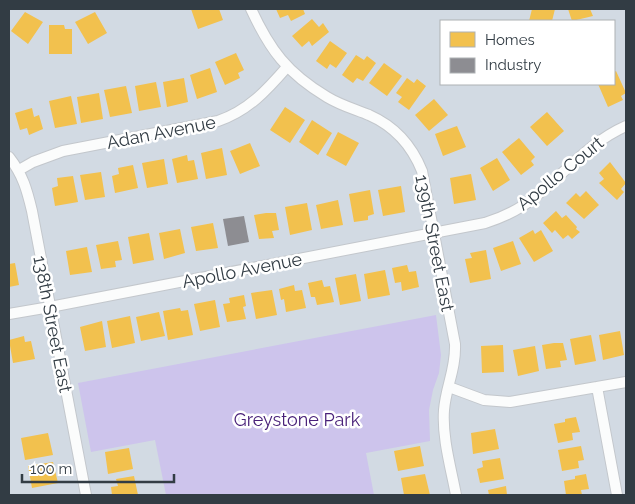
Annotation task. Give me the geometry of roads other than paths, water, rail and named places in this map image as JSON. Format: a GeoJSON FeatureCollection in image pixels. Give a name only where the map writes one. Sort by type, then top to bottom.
{"type":"FeatureCollection","features":[{"type":"Feature","properties":{"kind":"street","name":"139th Street East"},"geometry":{"type":"LineString","coordinates":[[251,9],[264,36],[275,53],[288,67],[331,99],[370,115],[386,124],[410,148],[422,171],[454,344],[455,365],[444,406],[444,426],[456,495]]}},
{"type":"Feature","properties":{"kind":"street","name":"Adan Avenue"},"geometry":{"type":"LineString","coordinates":[[19,170],[39,159],[63,152],[231,117],[257,99],[288,67]]}},
{"type":"Feature","properties":{"kind":"street","name":"Apollo Court"},"geometry":{"type":"LineString","coordinates":[[434,233],[485,222],[516,210],[535,197],[591,146],[610,133],[626,126]]}},
{"type":"Feature","properties":{"kind":"street","name":"138th Street East"},"geometry":{"type":"LineString","coordinates":[[9,157],[19,170],[25,184],[32,211],[86,495]]}},
{"type":"Feature","properties":{"kind":"street","name":"Apollo Avenue"},"geometry":{"type":"LineString","coordinates":[[9,314],[434,233]]}},
{"type":"Feature","properties":{"kind":"street"},"geometry":{"type":"LineString","coordinates":[[449,387],[484,400],[502,402],[519,401],[626,382]]}},
{"type":"Feature","properties":{"kind":"street"},"geometry":{"type":"LineString","coordinates":[[597,387],[616,495]]}},
{"type":"Feature","properties":{"kind":"park label","name":"Greystone Park"},"geometry":{"type":"Point","coordinates":[297,419]}}]}
